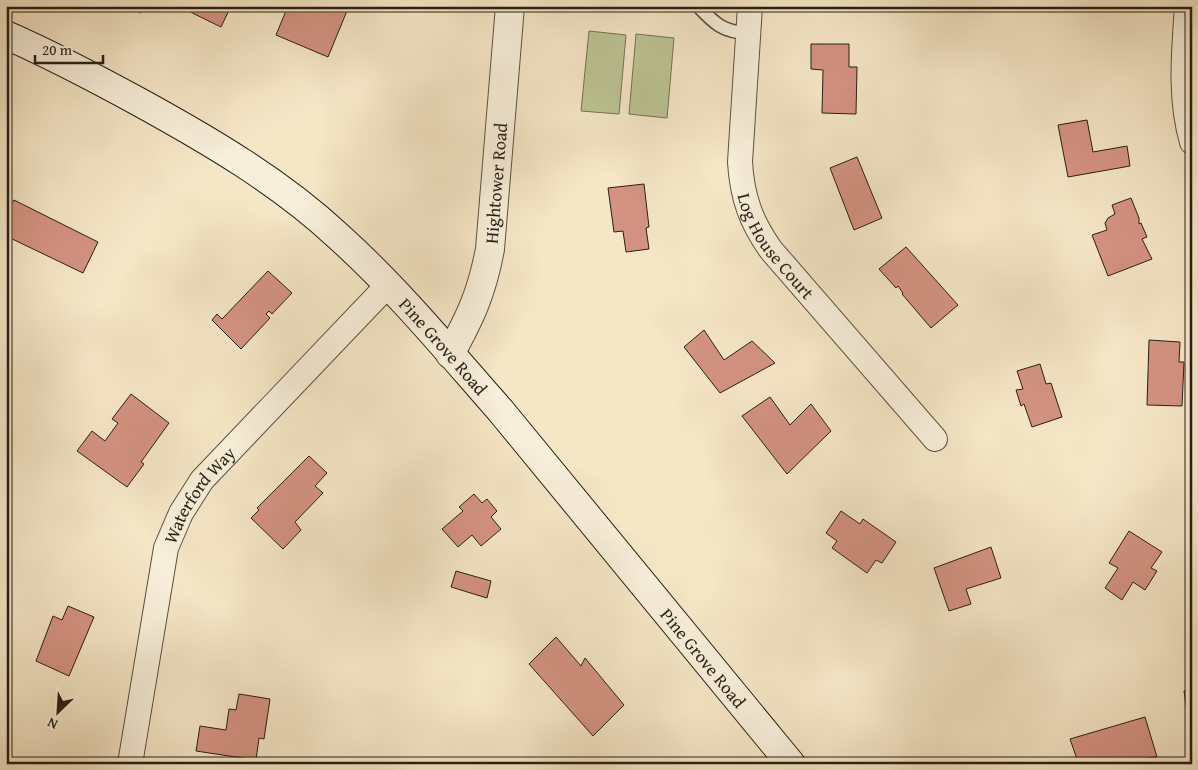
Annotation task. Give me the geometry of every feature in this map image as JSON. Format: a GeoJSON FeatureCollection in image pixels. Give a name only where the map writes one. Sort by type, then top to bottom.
{"type":"FeatureCollection","features":[{"type":"Feature","properties":{"kind":"main road","name":"Hightower Road"},"geometry":{"type":"LineString","coordinates":[[450,354],[474,311],[484,282],[490,250],[510,6]]}},
{"type":"Feature","properties":{"kind":"main road","name":"Pine Grove Road"},"geometry":{"type":"LineString","coordinates":[[6,34],[92,76],[227,152],[283,192],[337,235],[387,286],[500,410],[791,764]]}},
{"type":"Feature","properties":{"kind":"street","name":"Log House Court"},"geometry":{"type":"LineString","coordinates":[[750,6],[740,162],[746,207],[753,223],[771,250],[935,439]]}},
{"type":"Feature","properties":{"kind":"street"},"geometry":{"type":"LineString","coordinates":[[1187,6],[1183,69],[1187,124],[1192,142]]}},
{"type":"Feature","properties":{"kind":"street","name":"Waterford Way"},"geometry":{"type":"LineString","coordinates":[[130,764],[166,548],[181,513],[202,480],[387,286]]}},
{"type":"Feature","properties":{"kind":"lane"},"geometry":{"type":"LineString","coordinates":[[698,6],[710,18],[730,32],[748,33]]}},
{"type":"Feature","properties":{"kind":"green space"},"geometry":{"type":"Polygon","coordinates":[[[589,31],[626,35],[619,114],[581,111],[589,31]]]}},
{"type":"Feature","properties":{"kind":"green space"},"geometry":{"type":"Polygon","coordinates":[[[636,34],[674,38],[667,118],[629,114],[636,34]]]}},
{"type":"Feature","properties":{"kind":"building"},"geometry":{"type":"Polygon","coordinates":[[[127,6],[144,6],[141,13],[127,6]]]}},
{"type":"Feature","properties":{"kind":"building"},"geometry":{"type":"Polygon","coordinates":[[[178,6],[231,6],[221,27],[178,6]]]}},
{"type":"Feature","properties":{"kind":"building"},"geometry":{"type":"Polygon","coordinates":[[[288,6],[312,6],[318,9],[319,6],[349,6],[328,57],[276,35],[288,6]]]}},
{"type":"Feature","properties":{"kind":"building"},"geometry":{"type":"Polygon","coordinates":[[[1051,6],[1088,6],[1087,9],[1051,6]]]}},
{"type":"Feature","properties":{"kind":"building"},"geometry":{"type":"Polygon","coordinates":[[[811,44],[849,44],[849,67],[857,67],[856,114],[822,113],[823,70],[811,69],[811,44]]]}},
{"type":"Feature","properties":{"kind":"building"},"geometry":{"type":"Polygon","coordinates":[[[1087,120],[1093,152],[1127,146],[1130,166],[1068,177],[1058,125],[1087,120]]]}},
{"type":"Feature","properties":{"kind":"building"},"geometry":{"type":"Polygon","coordinates":[[[857,157],[882,218],[854,230],[830,168],[857,157]]]}},
{"type":"Feature","properties":{"kind":"building"},"geometry":{"type":"Polygon","coordinates":[[[644,184],[649,227],[646,228],[649,249],[626,252],[623,231],[614,232],[608,188],[644,184]]]}},
{"type":"Feature","properties":{"kind":"building"},"geometry":{"type":"Polygon","coordinates":[[[1131,198],[1139,218],[1139,224],[1141,223],[1147,237],[1142,239],[1152,259],[1108,276],[1092,235],[1107,230],[1105,223],[1108,218],[1115,214],[1112,205],[1131,198]]]}},
{"type":"Feature","properties":{"kind":"building"},"geometry":{"type":"Polygon","coordinates":[[[14,200],[98,242],[83,273],[6,236],[6,215],[14,200]]]}},
{"type":"Feature","properties":{"kind":"building"},"geometry":{"type":"Polygon","coordinates":[[[906,247],[958,305],[931,328],[902,294],[898,286],[896,288],[879,269],[906,247]]]}},
{"type":"Feature","properties":{"kind":"building"},"geometry":{"type":"Polygon","coordinates":[[[268,271],[292,293],[272,314],[269,311],[266,314],[270,318],[241,349],[212,320],[217,314],[222,319],[268,271]]]}},
{"type":"Feature","properties":{"kind":"building"},"geometry":{"type":"Polygon","coordinates":[[[704,330],[724,360],[752,341],[775,363],[720,393],[684,347],[704,330]]]}},
{"type":"Feature","properties":{"kind":"building"},"geometry":{"type":"Polygon","coordinates":[[[1149,340],[1180,342],[1179,362],[1184,362],[1182,406],[1147,405],[1149,340]]]}},
{"type":"Feature","properties":{"kind":"building"},"geometry":{"type":"Polygon","coordinates":[[[1040,364],[1046,384],[1051,383],[1062,417],[1032,427],[1024,404],[1021,406],[1016,390],[1023,389],[1017,371],[1040,364]]]}},
{"type":"Feature","properties":{"kind":"building"},"geometry":{"type":"Polygon","coordinates":[[[131,394],[169,423],[141,462],[144,464],[127,487],[77,451],[92,431],[105,441],[118,423],[112,419],[131,394]]]}},
{"type":"Feature","properties":{"kind":"building"},"geometry":{"type":"Polygon","coordinates":[[[770,397],[790,425],[811,404],[831,431],[787,474],[742,416],[770,397]]]}},
{"type":"Feature","properties":{"kind":"building"},"geometry":{"type":"Polygon","coordinates":[[[309,456],[327,473],[315,486],[323,493],[295,522],[301,530],[283,549],[251,518],[259,510],[257,508],[309,456]]]}},
{"type":"Feature","properties":{"kind":"building"},"geometry":{"type":"Polygon","coordinates":[[[474,494],[482,503],[487,499],[497,511],[491,517],[501,529],[481,546],[472,535],[458,547],[442,529],[463,511],[459,507],[474,494]]]}},
{"type":"Feature","properties":{"kind":"building"},"geometry":{"type":"Polygon","coordinates":[[[841,511],[860,524],[863,519],[896,542],[882,563],[876,560],[867,573],[832,548],[837,541],[826,533],[841,511]]]}},
{"type":"Feature","properties":{"kind":"building"},"geometry":{"type":"Polygon","coordinates":[[[1129,531],[1162,552],[1151,568],[1157,571],[1145,590],[1133,582],[1122,600],[1105,588],[1118,568],[1109,563],[1129,531]]]}},
{"type":"Feature","properties":{"kind":"building"},"geometry":{"type":"Polygon","coordinates":[[[991,547],[1001,578],[966,589],[971,604],[949,611],[934,568],[991,547]]]}},
{"type":"Feature","properties":{"kind":"building"},"geometry":{"type":"Polygon","coordinates":[[[456,571],[491,581],[487,598],[451,587],[456,571]]]}},
{"type":"Feature","properties":{"kind":"building"},"geometry":{"type":"Polygon","coordinates":[[[68,606],[94,617],[69,676],[36,661],[53,616],[62,620],[68,606]]]}},
{"type":"Feature","properties":{"kind":"building"},"geometry":{"type":"Polygon","coordinates":[[[556,637],[581,666],[585,658],[624,705],[593,736],[529,664],[556,637]]]}},
{"type":"Feature","properties":{"kind":"building"},"geometry":{"type":"Polygon","coordinates":[[[1192,690],[1192,743],[1191,743],[1184,691],[1192,690]]]}},
{"type":"Feature","properties":{"kind":"building"},"geometry":{"type":"Polygon","coordinates":[[[239,694],[270,699],[264,739],[259,738],[256,760],[196,751],[200,726],[226,730],[229,709],[236,710],[239,694]]]}},
{"type":"Feature","properties":{"kind":"building"},"geometry":{"type":"Polygon","coordinates":[[[1145,717],[1157,757],[1145,758],[1146,764],[1090,764],[1089,758],[1078,762],[1070,739],[1145,717]]]}}]}
